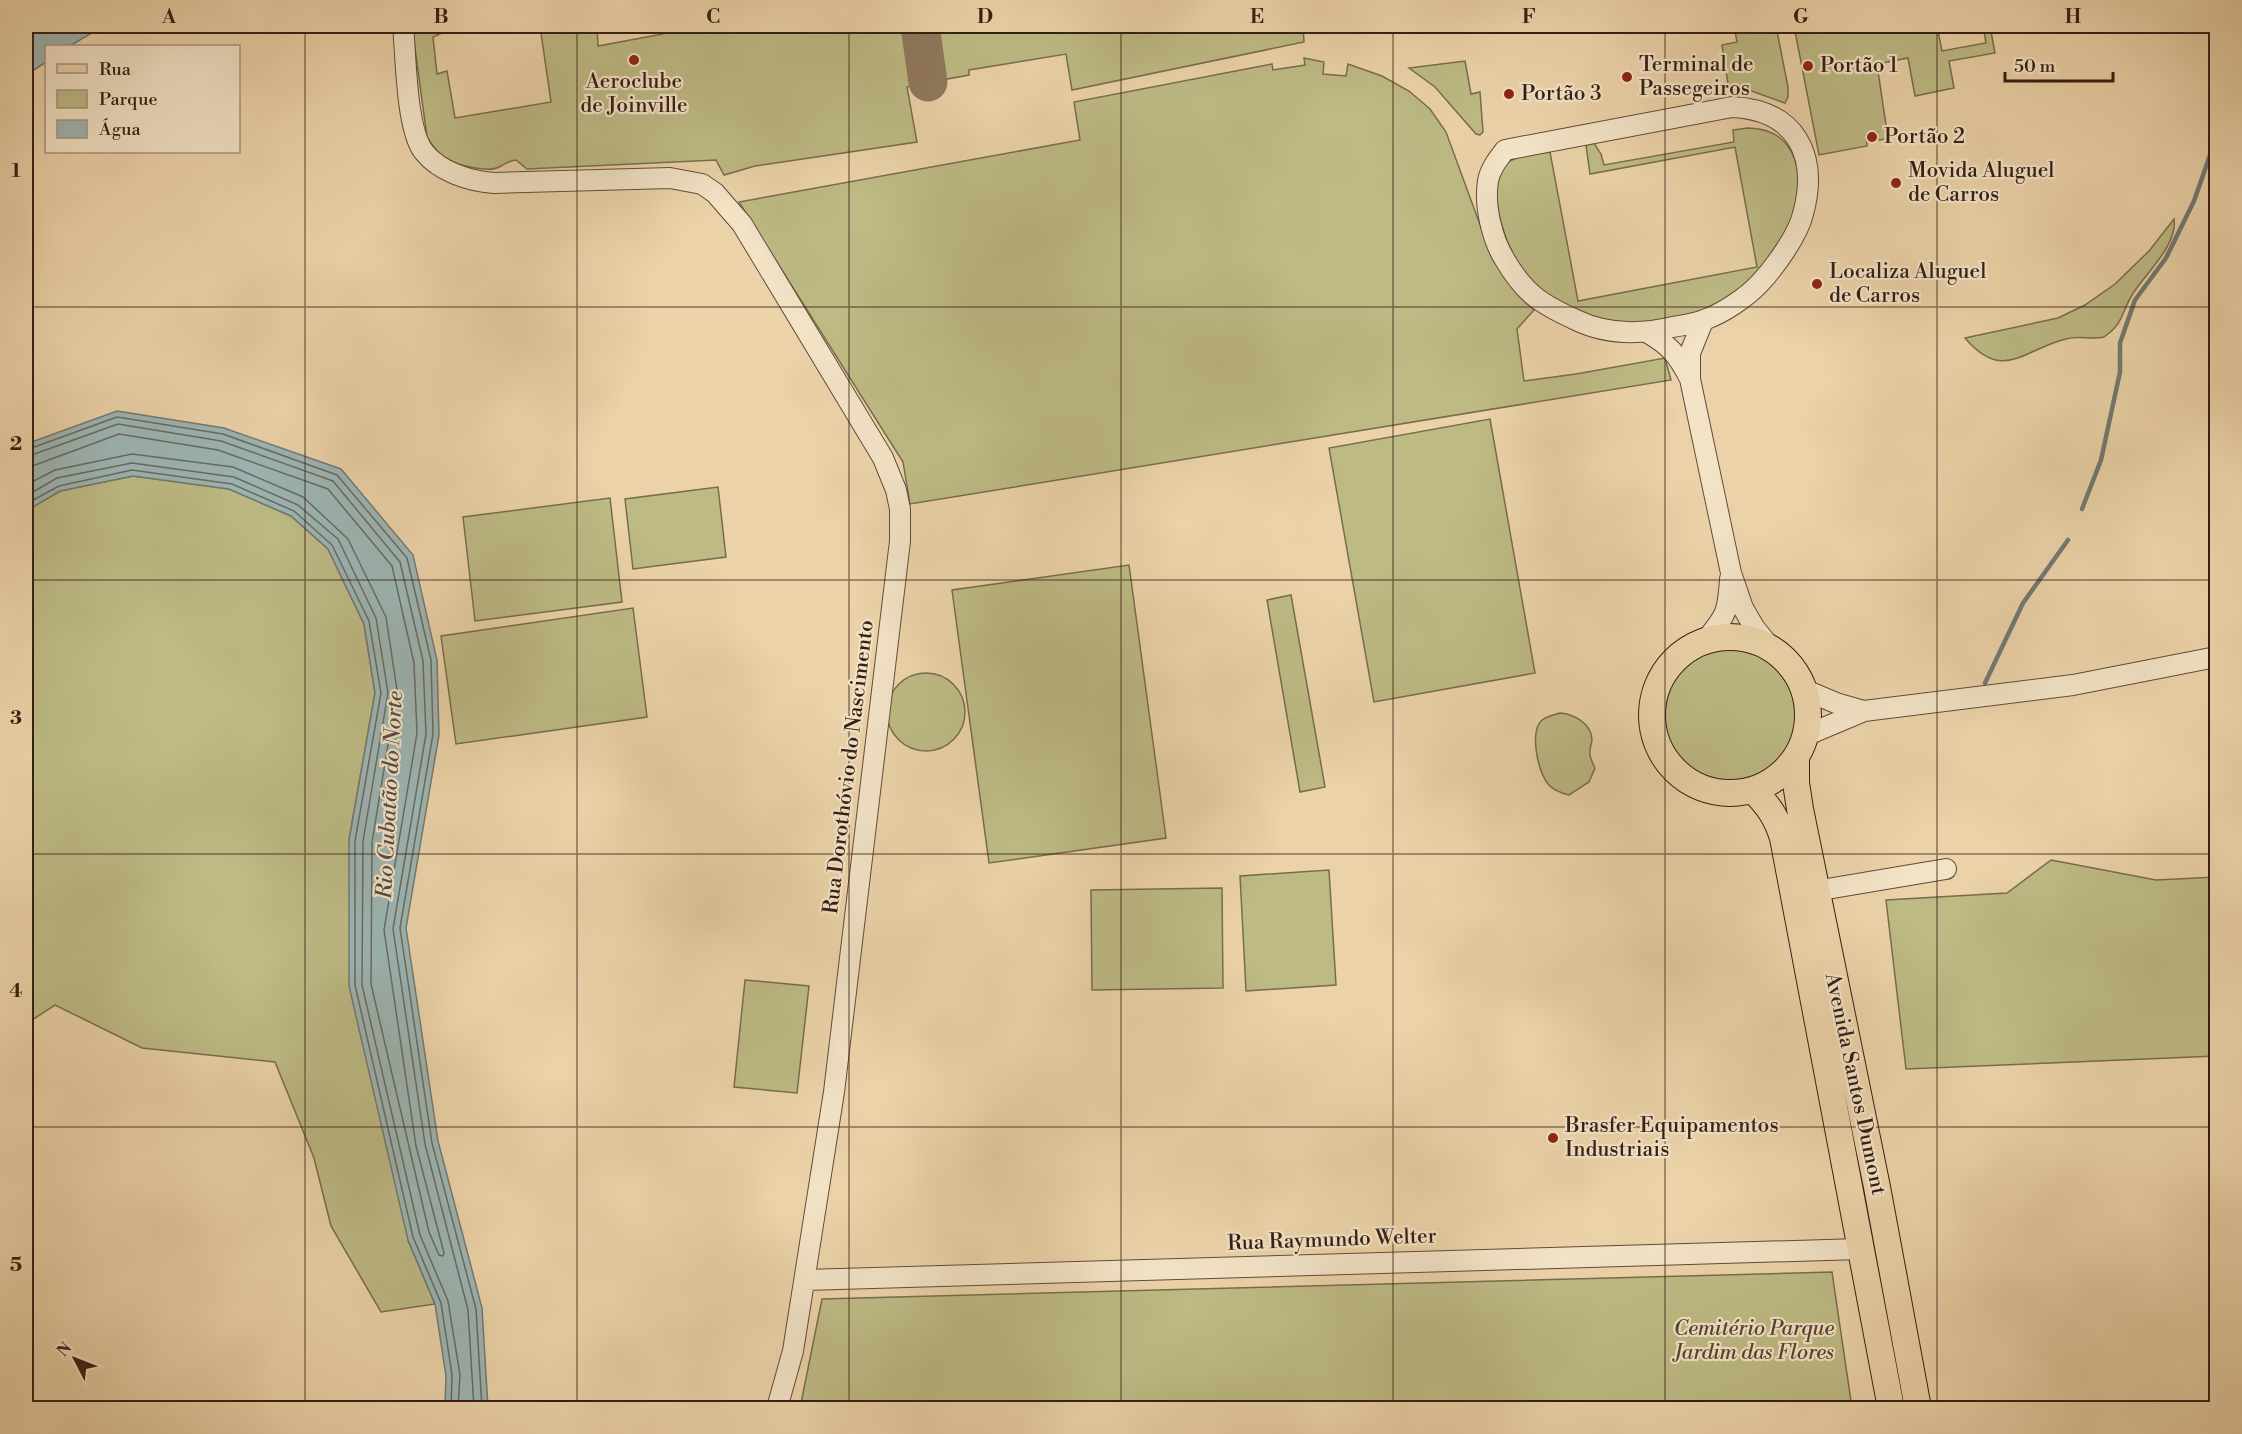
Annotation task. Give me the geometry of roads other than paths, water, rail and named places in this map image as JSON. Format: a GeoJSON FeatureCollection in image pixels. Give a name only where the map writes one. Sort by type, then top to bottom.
{"type":"FeatureCollection","features":[{"type":"Feature","properties":{"kind":"main road"},"geometry":{"type":"LineString","coordinates":[[1727,636],[1749,639],[1770,647],[1790,663],[1805,690],[1809,710],[1807,735],[1796,758],[1778,778],[1754,791],[1729,794],[1704,790],[1682,778],[1665,760],[1655,738],[1652,713],[1656,688],[1668,668],[1684,652],[1705,641],[1727,636]]}},
{"type":"Feature","properties":{"kind":"main road","name":"Avenida Santos Dumont"},"geometry":{"type":"LineString","coordinates":[[1796,758],[1796,789],[1815,891],[1877,1187],[1918,1408]]}},
{"type":"Feature","properties":{"kind":"main road","name":"Avenida Santos Dumont"},"geometry":{"type":"LineString","coordinates":[[1754,791],[1769,807],[1777,820],[1783,838],[1891,1408]]}},
{"type":"Feature","properties":{"kind":"street","name":"Rua Dorothóvio do Nascimento"},"geometry":{"type":"LineString","coordinates":[[403,26],[413,129],[423,151],[439,165],[466,179],[494,183],[670,178],[702,184],[715,193],[742,224],[822,354],[891,474],[900,509],[900,541],[842,1025],[793,1352],[777,1408]]}},
{"type":"Feature","properties":{"kind":"street"},"geometry":{"type":"LineString","coordinates":[[1732,107],[1752,108],[1782,122],[1796,137],[1808,167],[1810,176],[1803,215],[1795,234],[1761,282],[1733,303],[1703,321],[1648,333],[1623,333],[1601,330],[1584,324],[1540,302],[1525,288],[1503,258],[1495,241],[1488,206],[1488,181],[1495,163],[1505,150],[1732,107]]}},
{"type":"Feature","properties":{"kind":"street"},"geometry":{"type":"LineString","coordinates":[[1703,321],[1690,353],[1690,379],[1731,573],[1743,608],[1770,647]]}},
{"type":"Feature","properties":{"kind":"street"},"geometry":{"type":"LineString","coordinates":[[1648,333],[1668,344],[1680,359],[1690,379]]}},
{"type":"Feature","properties":{"kind":"street"},"geometry":{"type":"LineString","coordinates":[[1705,641],[1723,619],[1729,601],[1731,573]]}},
{"type":"Feature","properties":{"kind":"street"},"geometry":{"type":"LineString","coordinates":[[1807,735],[1864,711],[2073,685],[2217,657]]}},
{"type":"Feature","properties":{"kind":"street"},"geometry":{"type":"LineString","coordinates":[[1805,690],[1836,703],[1864,711]]}},
{"type":"Feature","properties":{"kind":"street"},"geometry":{"type":"LineString","coordinates":[[1815,891],[1946,868]]}},
{"type":"Feature","properties":{"kind":"street","name":"Rua Raymundo Welter"},"geometry":{"type":"LineString","coordinates":[[805,1280],[1860,1249]]}},
{"type":"Feature","properties":{"kind":"water"},"geometry":{"type":"Polygon","coordinates":[[[26,26],[103,26],[72,45],[45,45],[45,63],[26,75],[26,26]]]}},
{"type":"Feature","properties":{"kind":"water","name":"Rio Cubatão do Norte"},"geometry":{"type":"Polygon","coordinates":[[[117,411],[224,428],[341,469],[413,555],[437,660],[439,735],[406,928],[438,1141],[482,1308],[488,1408],[445,1408],[446,1376],[435,1304],[408,1240],[349,986],[349,840],[375,693],[364,624],[328,549],[291,516],[229,489],[133,476],[60,491],[26,511],[26,444],[117,411]]]}},
{"type":"Feature","properties":{"kind":"waterway"},"geometry":{"type":"LineString","coordinates":[[2082,509],[2101,460],[2120,372],[2120,343],[2135,300],[2166,258],[2194,201],[2216,138]]}},
{"type":"Feature","properties":{"kind":"waterway"},"geometry":{"type":"LineString","coordinates":[[1985,683],[2023,603],[2068,540]]}},
{"type":"Feature","properties":{"kind":"place","name":"Aeroclube de Joinville"},"geometry":{"type":"Point","coordinates":[634,60]}},
{"type":"Feature","properties":{"kind":"place","name":"Portão 1"},"geometry":{"type":"Point","coordinates":[1808,66]}},
{"type":"Feature","properties":{"kind":"place","name":"Terminal de Passegeiros"},"geometry":{"type":"Point","coordinates":[1627,77]}},
{"type":"Feature","properties":{"kind":"place","name":"Portão 3"},"geometry":{"type":"Point","coordinates":[1509,94]}},
{"type":"Feature","properties":{"kind":"place","name":"Portão 2"},"geometry":{"type":"Point","coordinates":[1872,137]}},
{"type":"Feature","properties":{"kind":"place","name":"Movida Aluguel de Carros"},"geometry":{"type":"Point","coordinates":[1896,183]}},
{"type":"Feature","properties":{"kind":"place","name":"Localiza Aluguel de Carros"},"geometry":{"type":"Point","coordinates":[1817,284]}},
{"type":"Feature","properties":{"kind":"place","name":"Brasfer Equipamentos Industriais"},"geometry":{"type":"Point","coordinates":[1553,1138]}},
{"type":"Feature","properties":{"kind":"park label","name":"Cemitério Parque Jardim das Flores"},"geometry":{"type":"Point","coordinates":[1754,1341]}}]}
